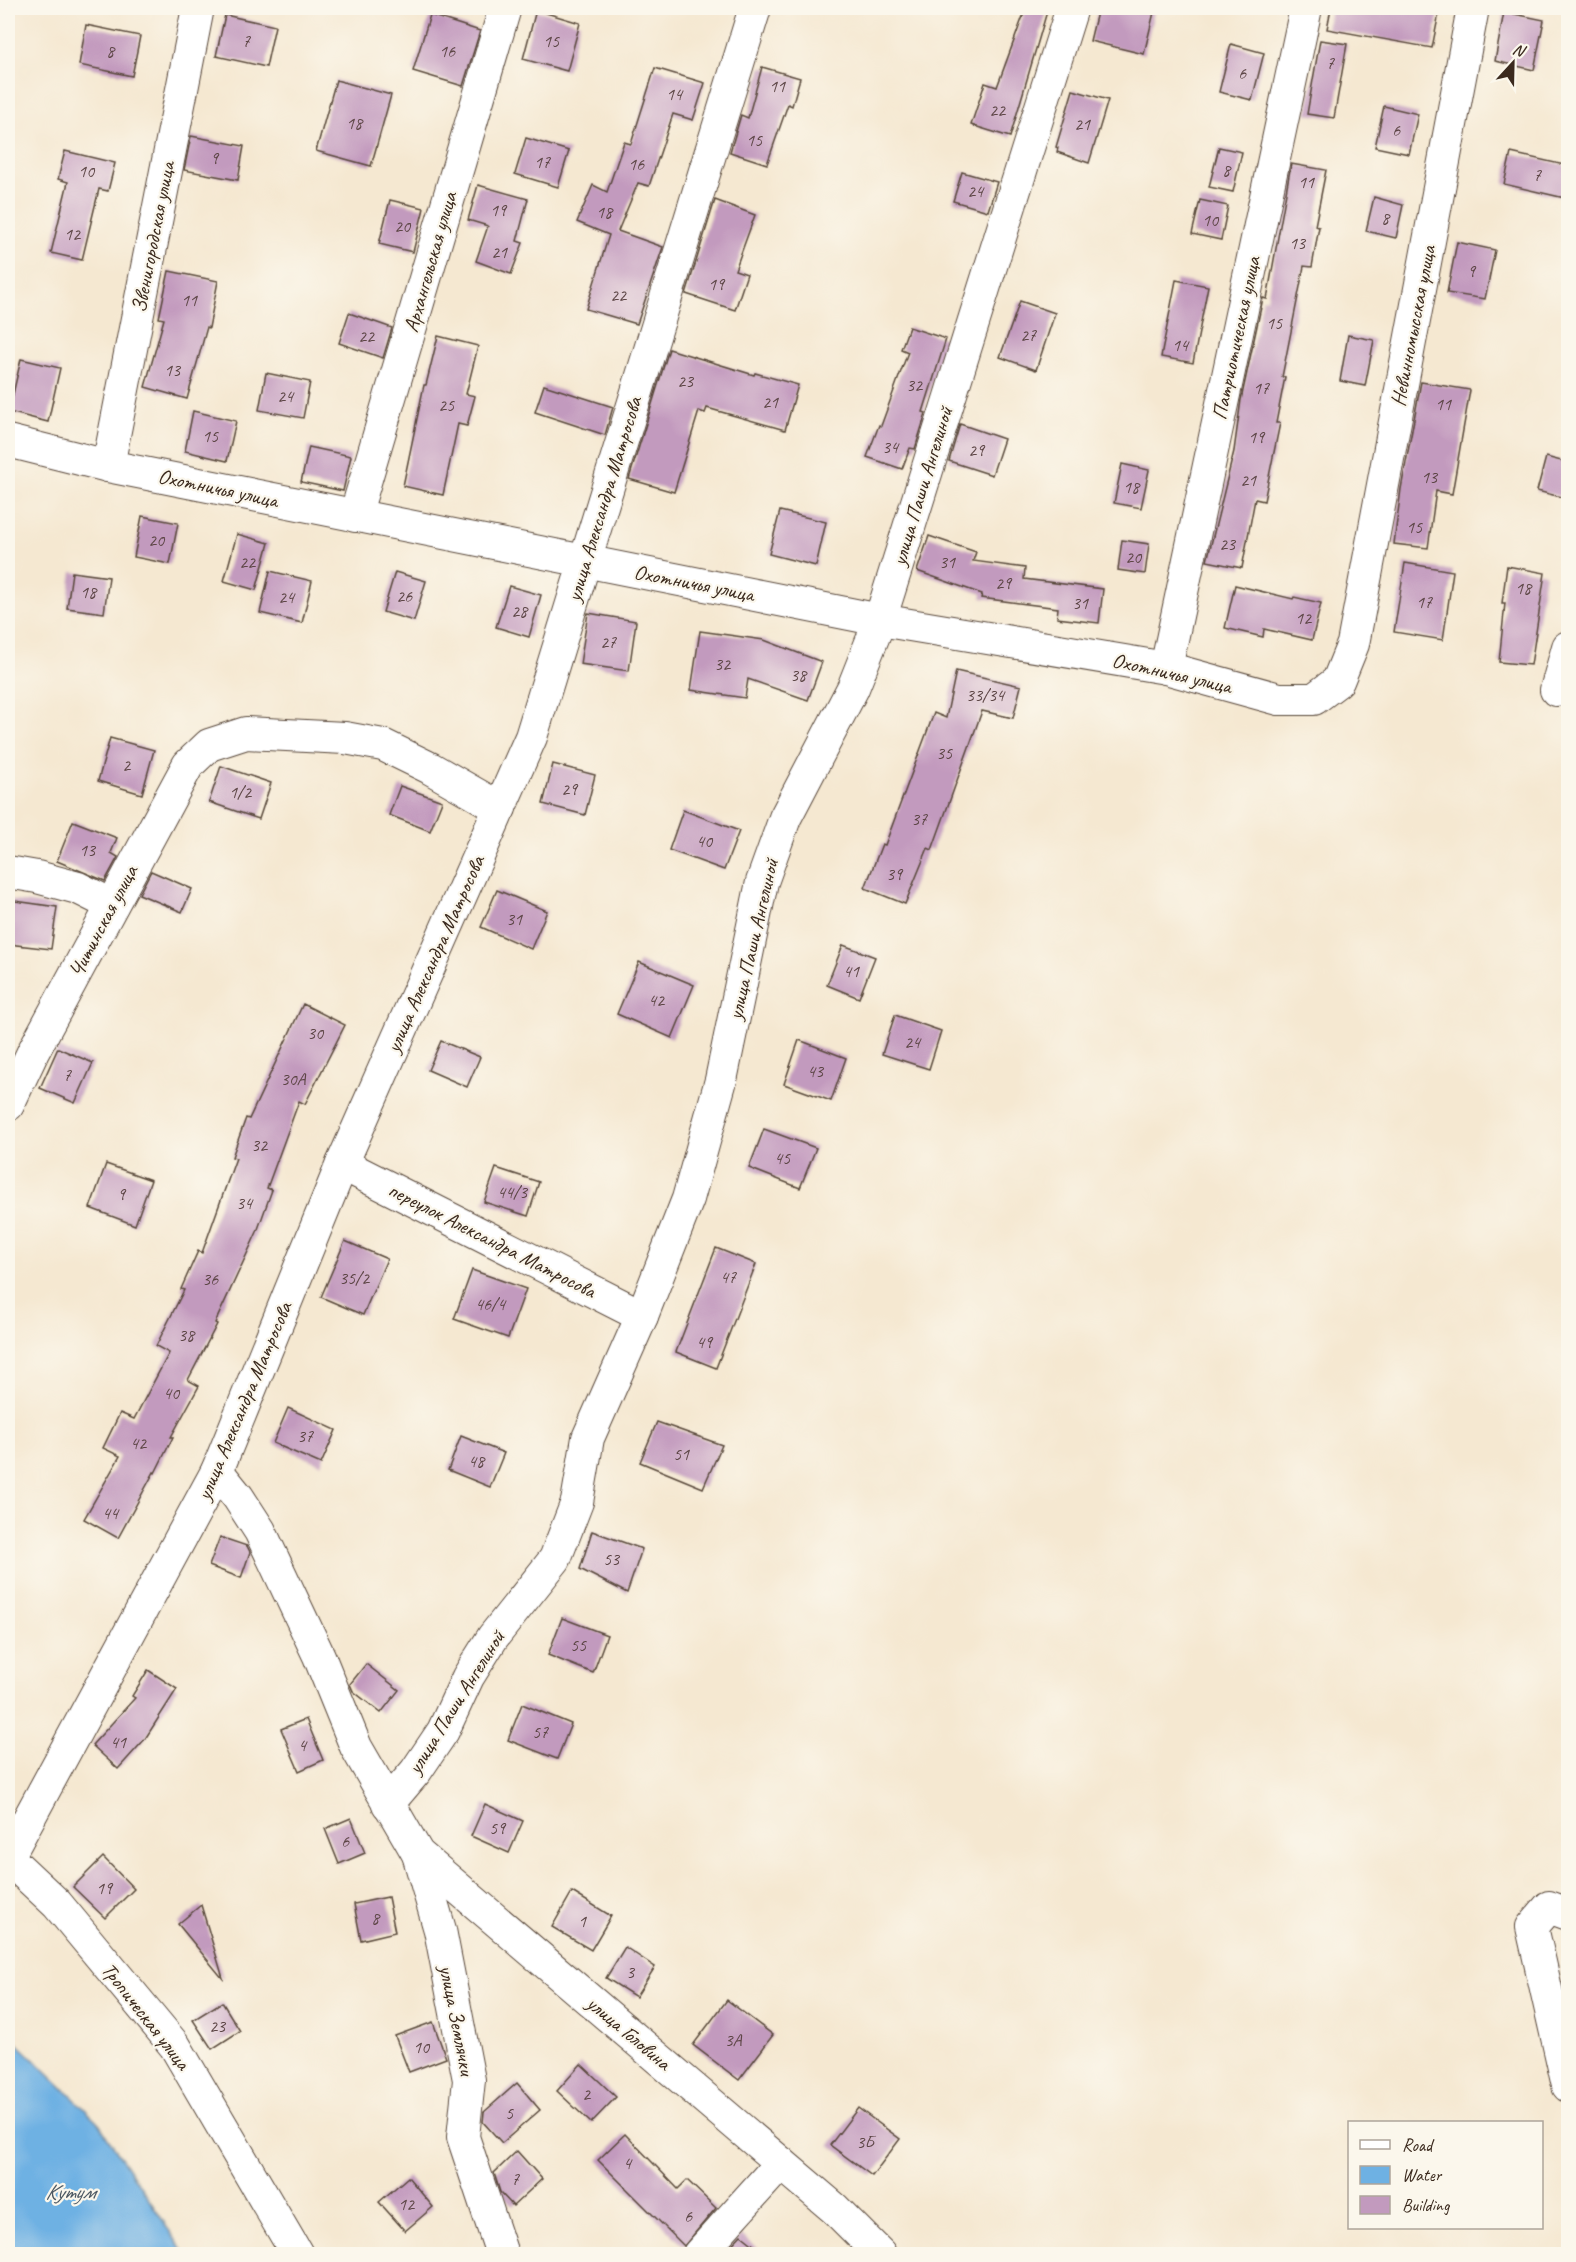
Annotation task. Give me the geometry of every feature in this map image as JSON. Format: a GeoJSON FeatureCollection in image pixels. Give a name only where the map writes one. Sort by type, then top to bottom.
{"type":"FeatureCollection","features":[{"type":"Feature","properties":{"kind":"street","name":"Звенигородская улица"},"geometry":{"type":"LineString","coordinates":[[108,466],[198,8]]}},
{"type":"Feature","properties":{"kind":"street","name":"Архангельская улица"},"geometry":{"type":"LineString","coordinates":[[355,516],[505,8]]}},
{"type":"Feature","properties":{"kind":"street","name":"улица Александра Матросова"},"geometry":{"type":"LineString","coordinates":[[8,1857],[217,1471],[342,1164],[531,737],[755,8]]}},
{"type":"Feature","properties":{"kind":"street","name":"улица Паши Ангелиной"},"geometry":{"type":"LineString","coordinates":[[388,1804],[416,1771],[443,1731],[468,1677],[493,1637],[555,1560],[577,1502],[588,1438],[642,1316],[688,1199],[721,1080],[762,882],[785,818],[853,688],[880,620],[1072,8]]}},
{"type":"Feature","properties":{"kind":"street","name":"Патриотическая улица"},"geometry":{"type":"LineString","coordinates":[[1166,668],[1306,8]]}},
{"type":"Feature","properties":{"kind":"street","name":"Невинномысская улица"},"geometry":{"type":"LineString","coordinates":[[1353,644],[1473,8]]}},
{"type":"Feature","properties":{"kind":"street","name":"Охотничья улица"},"geometry":{"type":"LineString","coordinates":[[8,441],[108,466],[880,620],[1166,668],[1279,699],[1314,699],[1338,681],[1353,644]]}},
{"type":"Feature","properties":{"kind":"street"},"geometry":{"type":"LineString","coordinates":[[1556,690],[1569,647]]}},
{"type":"Feature","properties":{"kind":"street","name":"Читинская улица"},"geometry":{"type":"LineString","coordinates":[[8,1105],[33,1052],[188,765],[209,746],[246,733],[345,738],[383,745],[430,768],[500,808]]}},
{"type":"Feature","properties":{"kind":"street"},"geometry":{"type":"LineString","coordinates":[[8,872],[38,877],[78,888],[112,905]]}},
{"type":"Feature","properties":{"kind":"street","name":"переулок Александра Матросова"},"geometry":{"type":"LineString","coordinates":[[342,1164],[642,1316]]}},
{"type":"Feature","properties":{"kind":"street","name":"улица Головина"},"geometry":{"type":"LineString","coordinates":[[217,1471],[238,1497],[260,1531],[319,1656],[356,1747],[418,1854],[781,2163],[835,2210],[880,2254]]}},
{"type":"Feature","properties":{"kind":"street","name":"улица Землячки"},"geometry":{"type":"LineString","coordinates":[[418,1854],[440,1930],[469,2080],[463,2137],[502,2254]]}},
{"type":"Feature","properties":{"kind":"street","name":"Тропическая улица"},"geometry":{"type":"LineString","coordinates":[[8,1857],[57,1904],[175,2046],[297,2254]]}},
{"type":"Feature","properties":{"kind":"street"},"geometry":{"type":"LineString","coordinates":[[1569,1914],[1550,1907],[1532,1927],[1569,2086]]}},
{"type":"Feature","properties":{"kind":"street"},"geometry":{"type":"LineString","coordinates":[[699,2254],[781,2163]]}},
{"type":"Feature","properties":{"kind":"water","name":"Кутум"},"geometry":{"type":"Polygon","coordinates":[[[8,2034],[97,2121],[185,2254],[8,2254],[8,2034]]]}},
{"type":"Feature","properties":{"kind":"building"},"geometry":{"type":"Polygon","coordinates":[[[1026,8],[1048,8],[1010,137],[971,125],[985,83],[997,87],[1026,8]]]}},
{"type":"Feature","properties":{"kind":"building"},"geometry":{"type":"Polygon","coordinates":[[[1098,8],[1155,8],[1144,54],[1090,41],[1098,8]]]}},
{"type":"Feature","properties":{"kind":"building"},"geometry":{"type":"Polygon","coordinates":[[[1331,8],[1440,8],[1432,48],[1327,29],[1331,8]]]}},
{"type":"Feature","properties":{"kind":"building"},"geometry":{"type":"Polygon","coordinates":[[[536,10],[580,23],[567,71],[523,59],[536,10]]]}},
{"type":"Feature","properties":{"kind":"building"},"geometry":{"type":"Polygon","coordinates":[[[1504,12],[1544,20],[1534,70],[1495,61],[1504,12]]]}},
{"type":"Feature","properties":{"kind":"building"},"geometry":{"type":"Polygon","coordinates":[[[225,15],[275,26],[266,67],[216,56],[225,15]]]}},
{"type":"Feature","properties":{"kind":"building"},"geometry":{"type":"Polygon","coordinates":[[[430,15],[480,31],[463,86],[413,71],[430,15]]]}},
{"type":"Feature","properties":{"kind":"building"},"geometry":{"type":"Polygon","coordinates":[[[86,25],[140,36],[132,76],[79,65],[86,25]]]}},
{"type":"Feature","properties":{"kind":"building"},"geometry":{"type":"Polygon","coordinates":[[[1320,40],[1347,44],[1334,118],[1307,114],[1320,40]]]}},
{"type":"Feature","properties":{"kind":"building"},"geometry":{"type":"Polygon","coordinates":[[[1231,44],[1264,53],[1252,100],[1219,92],[1231,44]]]}},
{"type":"Feature","properties":{"kind":"building"},"geometry":{"type":"Polygon","coordinates":[[[762,67],[800,78],[792,106],[788,104],[767,164],[730,152],[741,115],[748,118],[762,67]]]}},
{"type":"Feature","properties":{"kind":"building"},"geometry":{"type":"Polygon","coordinates":[[[655,68],[705,83],[693,120],[673,114],[649,186],[638,183],[618,231],[663,247],[637,324],[586,309],[609,235],[577,222],[593,185],[607,192],[624,142],[631,144],[655,68]]]}},
{"type":"Feature","properties":{"kind":"building"},"geometry":{"type":"Polygon","coordinates":[[[336,80],[391,95],[371,166],[316,151],[336,80]]]}},
{"type":"Feature","properties":{"kind":"building"},"geometry":{"type":"Polygon","coordinates":[[[1073,90],[1108,100],[1089,163],[1057,152],[1056,147],[1073,90]]]}},
{"type":"Feature","properties":{"kind":"building"},"geometry":{"type":"Polygon","coordinates":[[[1384,106],[1418,114],[1409,154],[1375,147],[1384,106]]]}},
{"type":"Feature","properties":{"kind":"building"},"geometry":{"type":"Polygon","coordinates":[[[191,136],[244,146],[238,180],[184,170],[191,136]]]}},
{"type":"Feature","properties":{"kind":"building"},"geometry":{"type":"Polygon","coordinates":[[[526,138],[569,151],[558,187],[515,174],[526,138]]]}},
{"type":"Feature","properties":{"kind":"building"},"geometry":{"type":"Polygon","coordinates":[[[1219,147],[1242,152],[1233,192],[1209,187],[1219,147]]]}},
{"type":"Feature","properties":{"kind":"building"},"geometry":{"type":"Polygon","coordinates":[[[65,151],[115,163],[108,191],[99,189],[82,260],[51,253],[68,182],[58,179],[65,151]]]}},
{"type":"Feature","properties":{"kind":"building"},"geometry":{"type":"Polygon","coordinates":[[[1511,153],[1569,166],[1569,199],[1504,184],[1511,153]]]}},
{"type":"Feature","properties":{"kind":"building"},"geometry":{"type":"Polygon","coordinates":[[[1291,164],[1326,170],[1315,226],[1319,227],[1312,267],[1304,266],[1282,377],[1285,377],[1276,423],[1280,423],[1264,501],[1255,499],[1242,568],[1207,561],[1234,451],[1241,400],[1263,298],[1267,299],[1291,164]]]}},
{"type":"Feature","properties":{"kind":"building"},"geometry":{"type":"Polygon","coordinates":[[[962,172],[997,182],[988,211],[953,201],[962,172]]]}},
{"type":"Feature","properties":{"kind":"building"},"geometry":{"type":"Polygon","coordinates":[[[478,185],[528,199],[517,241],[523,243],[511,274],[476,261],[488,226],[468,220],[478,185]]]}},
{"type":"Feature","properties":{"kind":"building"},"geometry":{"type":"Polygon","coordinates":[[[1374,197],[1403,205],[1396,238],[1366,231],[1374,197]]]}},
{"type":"Feature","properties":{"kind":"building"},"geometry":{"type":"Polygon","coordinates":[[[390,200],[424,208],[413,252],[379,244],[390,200]]]}},
{"type":"Feature","properties":{"kind":"building"},"geometry":{"type":"Polygon","coordinates":[[[715,200],[755,215],[735,270],[747,274],[735,310],[686,294],[715,200]]]}},
{"type":"Feature","properties":{"kind":"building"},"geometry":{"type":"Polygon","coordinates":[[[1200,200],[1228,206],[1221,240],[1192,234],[1200,200]]]}},
{"type":"Feature","properties":{"kind":"building"},"geometry":{"type":"Polygon","coordinates":[[[1457,242],[1495,250],[1485,299],[1447,293],[1457,242]]]}},
{"type":"Feature","properties":{"kind":"building"},"geometry":{"type":"Polygon","coordinates":[[[169,271],[218,281],[209,328],[207,327],[187,399],[145,387],[164,319],[159,318],[169,271]]]}},
{"type":"Feature","properties":{"kind":"building"},"geometry":{"type":"Polygon","coordinates":[[[1176,280],[1208,286],[1193,363],[1161,357],[1176,280]]]}},
{"type":"Feature","properties":{"kind":"building"},"geometry":{"type":"Polygon","coordinates":[[[1020,301],[1055,313],[1036,370],[1000,357],[1020,301]]]}},
{"type":"Feature","properties":{"kind":"building"},"geometry":{"type":"Polygon","coordinates":[[[349,313],[392,328],[383,358],[339,343],[349,313]]]}},
{"type":"Feature","properties":{"kind":"building"},"geometry":{"type":"Polygon","coordinates":[[[909,327],[946,339],[923,412],[926,413],[915,449],[910,448],[902,469],[867,457],[908,352],[901,349],[909,327]]]}},
{"type":"Feature","properties":{"kind":"building"},"geometry":{"type":"Polygon","coordinates":[[[1348,335],[1374,340],[1365,386],[1340,381],[1348,335]]]}},
{"type":"Feature","properties":{"kind":"building"},"geometry":{"type":"Polygon","coordinates":[[[438,336],[478,346],[466,394],[475,396],[467,426],[458,424],[443,495],[403,486],[424,385],[426,385],[438,336]]]}},
{"type":"Feature","properties":{"kind":"building"},"geometry":{"type":"Polygon","coordinates":[[[669,349],[754,375],[755,373],[798,385],[785,430],[707,408],[705,413],[699,411],[674,492],[629,479],[669,349]]]}},
{"type":"Feature","properties":{"kind":"building"},"geometry":{"type":"Polygon","coordinates":[[[21,359],[60,368],[48,422],[9,412],[21,359]]]}},
{"type":"Feature","properties":{"kind":"building"},"geometry":{"type":"Polygon","coordinates":[[[266,373],[310,382],[303,418],[259,410],[266,373]]]}},
{"type":"Feature","properties":{"kind":"building"},"geometry":{"type":"Polygon","coordinates":[[[1421,382],[1470,390],[1452,494],[1436,491],[1428,548],[1394,544],[1401,489],[1421,382]]]}},
{"type":"Feature","properties":{"kind":"building"},"geometry":{"type":"Polygon","coordinates":[[[544,385],[613,407],[605,435],[535,412],[544,385]]]}},
{"type":"Feature","properties":{"kind":"building"},"geometry":{"type":"Polygon","coordinates":[[[193,411],[236,421],[227,461],[185,451],[193,411]]]}},
{"type":"Feature","properties":{"kind":"building"},"geometry":{"type":"Polygon","coordinates":[[[960,424],[1004,439],[992,475],[949,461],[960,424]]]}},
{"type":"Feature","properties":{"kind":"building"},"geometry":{"type":"Polygon","coordinates":[[[309,447],[351,456],[343,491],[301,482],[309,447]]]}},
{"type":"Feature","properties":{"kind":"building"},"geometry":{"type":"Polygon","coordinates":[[[1546,457],[1569,463],[1569,499],[1537,491],[1546,457]]]}},
{"type":"Feature","properties":{"kind":"building"},"geometry":{"type":"Polygon","coordinates":[[[1122,464],[1149,470],[1141,508],[1114,503],[1122,464]]]}},
{"type":"Feature","properties":{"kind":"building"},"geometry":{"type":"Polygon","coordinates":[[[780,511],[826,522],[816,566],[769,554],[780,511]]]}},
{"type":"Feature","properties":{"kind":"building"},"geometry":{"type":"Polygon","coordinates":[[[142,516],[178,523],[170,564],[134,557],[142,516]]]}},
{"type":"Feature","properties":{"kind":"building"},"geometry":{"type":"Polygon","coordinates":[[[237,534],[269,543],[256,590],[224,581],[237,534]]]}},
{"type":"Feature","properties":{"kind":"building"},"geometry":{"type":"Polygon","coordinates":[[[929,536],[976,552],[973,561],[1025,568],[1024,579],[1103,589],[1099,623],[1057,618],[1058,608],[981,598],[982,594],[917,571],[929,536]]]}},
{"type":"Feature","properties":{"kind":"building"},"geometry":{"type":"Polygon","coordinates":[[[1122,540],[1149,544],[1145,574],[1118,570],[1122,540]]]}},
{"type":"Feature","properties":{"kind":"building"},"geometry":{"type":"Polygon","coordinates":[[[1405,563],[1453,571],[1443,640],[1394,632],[1405,563]]]}},
{"type":"Feature","properties":{"kind":"building"},"geometry":{"type":"Polygon","coordinates":[[[1507,566],[1545,573],[1531,665],[1499,662],[1505,603],[1502,603],[1507,566]]]}},
{"type":"Feature","properties":{"kind":"building"},"geometry":{"type":"Polygon","coordinates":[[[270,571],[312,581],[302,623],[260,613],[270,571]]]}},
{"type":"Feature","properties":{"kind":"building"},"geometry":{"type":"Polygon","coordinates":[[[72,572],[109,577],[104,613],[67,608],[72,572]]]}},
{"type":"Feature","properties":{"kind":"building"},"geometry":{"type":"Polygon","coordinates":[[[395,572],[426,581],[414,621],[383,612],[395,572]]]}},
{"type":"Feature","properties":{"kind":"building"},"geometry":{"type":"Polygon","coordinates":[[[1235,585],[1293,599],[1294,597],[1321,603],[1312,640],[1264,629],[1263,637],[1225,628],[1235,585]]]}},
{"type":"Feature","properties":{"kind":"building"},"geometry":{"type":"Polygon","coordinates":[[[509,586],[541,595],[529,637],[496,627],[509,586]]]}},
{"type":"Feature","properties":{"kind":"building"},"geometry":{"type":"Polygon","coordinates":[[[588,613],[636,621],[629,671],[580,664],[588,613]]]}},
{"type":"Feature","properties":{"kind":"building"},"geometry":{"type":"Polygon","coordinates":[[[700,631],[764,640],[822,662],[808,700],[748,679],[745,698],[691,690],[700,631]]]}},
{"type":"Feature","properties":{"kind":"building"},"geometry":{"type":"Polygon","coordinates":[[[956,671],[1021,686],[1013,718],[982,711],[932,850],[928,848],[905,904],[865,888],[882,844],[885,845],[934,713],[946,718],[956,671]]]}},
{"type":"Feature","properties":{"kind":"building"},"geometry":{"type":"Polygon","coordinates":[[[110,738],[154,750],[142,794],[98,781],[110,738]]]}},
{"type":"Feature","properties":{"kind":"building"},"geometry":{"type":"Polygon","coordinates":[[[553,764],[595,775],[585,815],[543,804],[553,764]]]}},
{"type":"Feature","properties":{"kind":"building"},"geometry":{"type":"Polygon","coordinates":[[[221,766],[271,783],[259,819],[209,802],[221,766]]]}},
{"type":"Feature","properties":{"kind":"building"},"geometry":{"type":"Polygon","coordinates":[[[400,786],[442,801],[430,831],[389,815],[400,786]]]}},
{"type":"Feature","properties":{"kind":"building"},"geometry":{"type":"Polygon","coordinates":[[[683,810],[739,831],[724,870],[669,850],[683,810]]]}},
{"type":"Feature","properties":{"kind":"building"},"geometry":{"type":"Polygon","coordinates":[[[73,821],[117,838],[111,853],[118,857],[105,881],[57,861],[73,821]]]}},
{"type":"Feature","properties":{"kind":"building"},"geometry":{"type":"Polygon","coordinates":[[[151,871],[192,889],[182,912],[139,894],[151,871]]]}},
{"type":"Feature","properties":{"kind":"building"},"geometry":{"type":"Polygon","coordinates":[[[497,890],[547,911],[531,949],[481,927],[497,890]]]}},
{"type":"Feature","properties":{"kind":"building"},"geometry":{"type":"Polygon","coordinates":[[[8,900],[57,907],[51,949],[8,944],[8,900]]]}},
{"type":"Feature","properties":{"kind":"building"},"geometry":{"type":"Polygon","coordinates":[[[843,945],[875,957],[859,998],[827,985],[843,945]]]}},
{"type":"Feature","properties":{"kind":"building"},"geometry":{"type":"Polygon","coordinates":[[[639,962],[694,985],[672,1038],[617,1014],[639,962]]]}},
{"type":"Feature","properties":{"kind":"building"},"geometry":{"type":"Polygon","coordinates":[[[303,1004],[345,1025],[305,1104],[299,1101],[267,1188],[272,1190],[257,1232],[215,1323],[217,1324],[188,1380],[199,1386],[171,1437],[173,1437],[155,1473],[118,1538],[84,1519],[120,1456],[103,1448],[120,1413],[134,1419],[169,1353],[156,1346],[184,1290],[181,1289],[198,1251],[202,1253],[236,1158],[232,1157],[246,1118],[249,1119],[303,1004]]]}},
{"type":"Feature","properties":{"kind":"building"},"geometry":{"type":"Polygon","coordinates":[[[895,1015],[941,1031],[929,1069],[882,1054],[895,1015]]]}},
{"type":"Feature","properties":{"kind":"building"},"geometry":{"type":"Polygon","coordinates":[[[799,1040],[846,1058],[831,1101],[784,1084],[799,1040]]]}},
{"type":"Feature","properties":{"kind":"building"},"geometry":{"type":"Polygon","coordinates":[[[441,1041],[480,1057],[467,1087],[428,1070],[441,1041]]]}},
{"type":"Feature","properties":{"kind":"building"},"geometry":{"type":"Polygon","coordinates":[[[58,1048],[93,1063],[75,1103],[40,1088],[58,1048]]]}},
{"type":"Feature","properties":{"kind":"building"},"geometry":{"type":"Polygon","coordinates":[[[764,1129],[816,1148],[800,1188],[749,1168],[764,1129]]]}},
{"type":"Feature","properties":{"kind":"building"},"geometry":{"type":"Polygon","coordinates":[[[106,1164],[151,1180],[135,1225],[90,1208],[106,1164]]]}},
{"type":"Feature","properties":{"kind":"building"},"geometry":{"type":"Polygon","coordinates":[[[496,1168],[539,1182],[528,1216],[484,1202],[496,1168]]]}},
{"type":"Feature","properties":{"kind":"building"},"geometry":{"type":"Polygon","coordinates":[[[345,1241],[387,1259],[363,1315],[321,1297],[345,1241]]]}},
{"type":"Feature","properties":{"kind":"building"},"geometry":{"type":"Polygon","coordinates":[[[716,1248],[756,1264],[716,1368],[676,1352],[716,1248]]]}},
{"type":"Feature","properties":{"kind":"building"},"geometry":{"type":"Polygon","coordinates":[[[472,1270],[526,1289],[508,1338],[454,1319],[472,1270]]]}},
{"type":"Feature","properties":{"kind":"building"},"geometry":{"type":"Polygon","coordinates":[[[288,1408],[336,1430],[321,1464],[273,1443],[288,1408]]]}},
{"type":"Feature","properties":{"kind":"building"},"geometry":{"type":"Polygon","coordinates":[[[657,1422],[722,1445],[703,1488],[640,1462],[657,1422]]]}},
{"type":"Feature","properties":{"kind":"building"},"geometry":{"type":"Polygon","coordinates":[[[461,1436],[504,1453],[490,1487],[448,1470],[461,1436]]]}},
{"type":"Feature","properties":{"kind":"building"},"geometry":{"type":"Polygon","coordinates":[[[592,1531],[642,1549],[627,1593],[580,1569],[592,1531]]]}},
{"type":"Feature","properties":{"kind":"building"},"geometry":{"type":"Polygon","coordinates":[[[220,1537],[247,1546],[250,1552],[241,1578],[209,1566],[220,1537]]]}},
{"type":"Feature","properties":{"kind":"building"},"geometry":{"type":"Polygon","coordinates":[[[562,1618],[607,1635],[593,1673],[548,1655],[562,1618]]]}},
{"type":"Feature","properties":{"kind":"building"},"geometry":{"type":"Polygon","coordinates":[[[366,1664],[399,1690],[381,1713],[353,1691],[350,1684],[366,1664]]]}},
{"type":"Feature","properties":{"kind":"building"},"geometry":{"type":"Polygon","coordinates":[[[148,1670],[177,1689],[145,1739],[118,1769],[92,1745],[135,1698],[132,1696],[148,1670]]]}},
{"type":"Feature","properties":{"kind":"building"},"geometry":{"type":"Polygon","coordinates":[[[522,1704],[571,1724],[557,1759],[508,1740],[522,1704]]]}},
{"type":"Feature","properties":{"kind":"building"},"geometry":{"type":"Polygon","coordinates":[[[306,1719],[323,1760],[299,1771],[281,1729],[306,1719]]]}},
{"type":"Feature","properties":{"kind":"building"},"geometry":{"type":"Polygon","coordinates":[[[485,1804],[523,1821],[509,1853],[471,1836],[485,1804]]]}},
{"type":"Feature","properties":{"kind":"building"},"geometry":{"type":"Polygon","coordinates":[[[351,1818],[365,1853],[339,1864],[325,1829],[351,1818]]]}},
{"type":"Feature","properties":{"kind":"building"},"geometry":{"type":"Polygon","coordinates":[[[103,1857],[134,1889],[105,1918],[73,1887],[103,1857]]]}},
{"type":"Feature","properties":{"kind":"building"},"geometry":{"type":"Polygon","coordinates":[[[572,1892],[611,1916],[591,1950],[552,1927],[572,1892]]]}},
{"type":"Feature","properties":{"kind":"building"},"geometry":{"type":"Polygon","coordinates":[[[388,1897],[395,1932],[361,1940],[354,1904],[388,1897]]]}},
{"type":"Feature","properties":{"kind":"building"},"geometry":{"type":"Polygon","coordinates":[[[201,1905],[223,1978],[223,1979],[178,1924],[201,1905]]]}},
{"type":"Feature","properties":{"kind":"building"},"geometry":{"type":"Polygon","coordinates":[[[625,1947],[655,1967],[636,1997],[606,1978],[625,1947]]]}},
{"type":"Feature","properties":{"kind":"building"},"geometry":{"type":"Polygon","coordinates":[[[727,2000],[773,2035],[739,2080],[693,2045],[727,2000]]]}},
{"type":"Feature","properties":{"kind":"building"},"geometry":{"type":"Polygon","coordinates":[[[222,2002],[240,2031],[212,2049],[193,2020],[222,2002]]]}},
{"type":"Feature","properties":{"kind":"building"},"geometry":{"type":"Polygon","coordinates":[[[433,2022],[446,2058],[409,2072],[395,2036],[433,2022]]]}},
{"type":"Feature","properties":{"kind":"building"},"geometry":{"type":"Polygon","coordinates":[[[581,2064],[616,2097],[591,2123],[557,2091],[581,2064]]]}},
{"type":"Feature","properties":{"kind":"building"},"geometry":{"type":"Polygon","coordinates":[[[517,2083],[540,2110],[502,2143],[483,2122],[484,2112],[517,2083]]]}},
{"type":"Feature","properties":{"kind":"building"},"geometry":{"type":"Polygon","coordinates":[[[858,2108],[900,2139],[872,2176],[830,2145],[858,2108]]]}},
{"type":"Feature","properties":{"kind":"building"},"geometry":{"type":"Polygon","coordinates":[[[625,2134],[678,2189],[687,2180],[716,2208],[684,2246],[598,2160],[625,2134]]]}},
{"type":"Feature","properties":{"kind":"building"},"geometry":{"type":"Polygon","coordinates":[[[517,2151],[542,2179],[513,2206],[500,2192],[494,2173],[517,2151]]]}},
{"type":"Feature","properties":{"kind":"building"},"geometry":{"type":"Polygon","coordinates":[[[408,2177],[433,2207],[405,2231],[379,2202],[408,2177]]]}},
{"type":"Feature","properties":{"kind":"building"},"geometry":{"type":"Polygon","coordinates":[[[741,2235],[765,2254],[723,2254],[741,2235]]]}}]}
